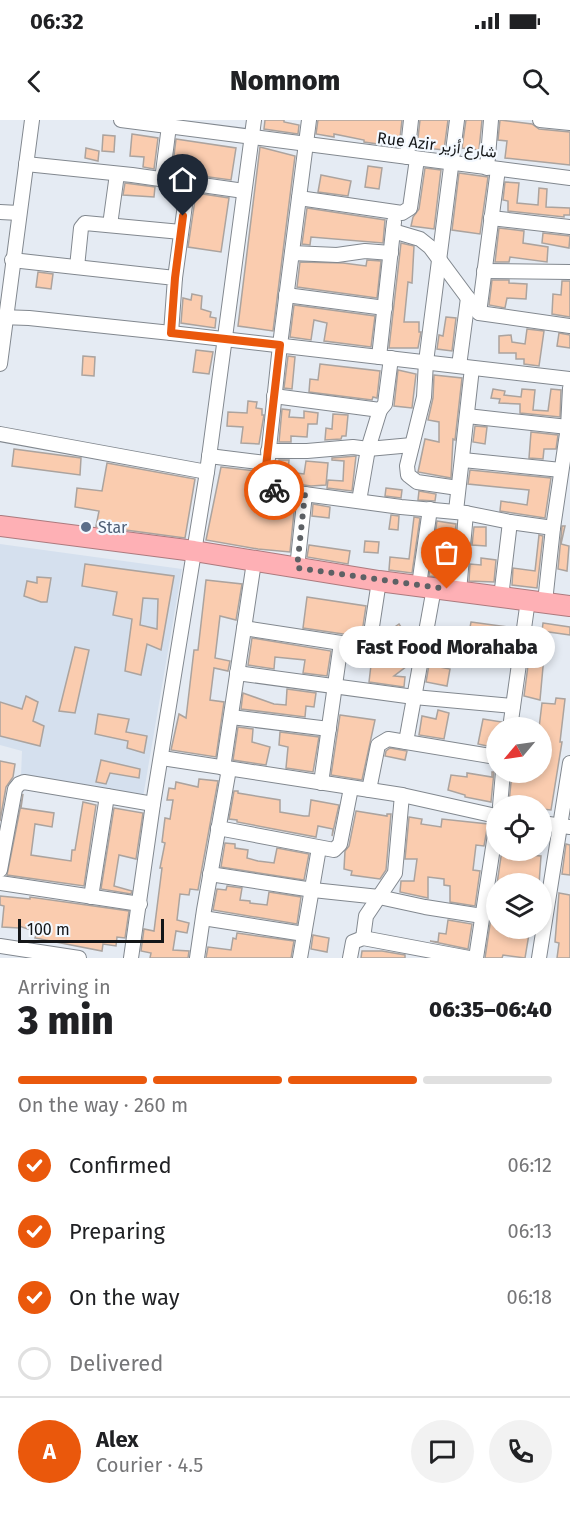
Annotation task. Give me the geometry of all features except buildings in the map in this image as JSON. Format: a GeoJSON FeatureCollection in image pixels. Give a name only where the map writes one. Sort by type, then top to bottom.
{"type":"FeatureCollection","features":[{"type":"Feature","properties":{"kind":"highway"},"geometry":{"type":"LineString","coordinates":[[0,526],[194,551],[379,581],[570,606]]}},
{"type":"Feature","properties":{"kind":"street"},"geometry":{"type":"LineString","coordinates":[[0,364],[4,318],[32,120]]}},
{"type":"Feature","properties":{"kind":"street","name":"Rue Azir شارع أزير"},"geometry":{"type":"LineString","coordinates":[[128,120],[570,178]]}},
{"type":"Feature","properties":{"kind":"street"},"geometry":{"type":"LineString","coordinates":[[131,958],[153,804],[207,472],[254,120]]}},
{"type":"Feature","properties":{"kind":"street"},"geometry":{"type":"LineString","coordinates":[[309,120],[274,396],[264,484],[266,488],[461,512],[553,528]]}},
{"type":"Feature","properties":{"kind":"street"},"geometry":{"type":"LineString","coordinates":[[299,198],[396,212],[407,211],[410,208],[411,120]]}},
{"type":"Feature","properties":{"kind":"street"},"geometry":{"type":"LineString","coordinates":[[457,120],[426,362],[424,397],[407,466],[408,476],[417,482],[458,488]]}},
{"type":"Feature","properties":{"kind":"street"},"geometry":{"type":"LineString","coordinates":[[479,313],[491,218],[491,120]]}},
{"type":"Feature","properties":{"kind":"street"},"geometry":{"type":"LineString","coordinates":[[540,120],[570,123]]}},
{"type":"Feature","properties":{"kind":"street"},"geometry":{"type":"LineString","coordinates":[[162,180],[169,126]]}},
{"type":"Feature","properties":{"kind":"street"},"geometry":{"type":"LineString","coordinates":[[26,164],[244,191]]}},
{"type":"Feature","properties":{"kind":"street"},"geometry":{"type":"LineString","coordinates":[[110,225],[117,174]]}},
{"type":"Feature","properties":{"kind":"street"},"geometry":{"type":"LineString","coordinates":[[171,333],[175,278],[188,183]]}},
{"type":"Feature","properties":{"kind":"street"},"geometry":{"type":"LineString","coordinates":[[0,212],[19,213]]}},
{"type":"Feature","properties":{"kind":"street"},"geometry":{"type":"LineString","coordinates":[[359,501],[368,449],[380,410],[385,404],[385,308],[396,212]]}},
{"type":"Feature","properties":{"kind":"street"},"geometry":{"type":"LineString","coordinates":[[491,218],[570,227]]}},
{"type":"Feature","properties":{"kind":"street"},"geometry":{"type":"LineString","coordinates":[[77,267],[82,225],[88,222],[181,232]]}},
{"type":"Feature","properties":{"kind":"street"},"geometry":{"type":"LineString","coordinates":[[393,231],[420,239],[439,256],[479,313],[570,326]]}},
{"type":"Feature","properties":{"kind":"street"},"geometry":{"type":"LineString","coordinates":[[292,253],[337,255],[365,251],[391,253]]}},
{"type":"Feature","properties":{"kind":"street"},"geometry":{"type":"LineString","coordinates":[[12,260],[175,278]]}},
{"type":"Feature","properties":{"kind":"street"},"geometry":{"type":"LineString","coordinates":[[484,271],[570,272]]}},
{"type":"Feature","properties":{"kind":"street"},"geometry":{"type":"LineString","coordinates":[[286,295],[385,308]]}},
{"type":"Feature","properties":{"kind":"street"},"geometry":{"type":"LineString","coordinates":[[459,591],[461,512],[458,488],[467,416],[468,298]]}},
{"type":"Feature","properties":{"kind":"street"},"geometry":{"type":"LineString","coordinates":[[4,318],[29,318],[171,333],[570,379]]}},
{"type":"Feature","properties":{"kind":"street"},"geometry":{"type":"LineString","coordinates":[[512,717],[553,528],[568,427],[570,388]]}},
{"type":"Feature","properties":{"kind":"street"},"geometry":{"type":"LineString","coordinates":[[274,396],[380,410]]}},
{"type":"Feature","properties":{"kind":"street"},"geometry":{"type":"LineString","coordinates":[[467,416],[568,427]]}},
{"type":"Feature","properties":{"kind":"street"},"geometry":{"type":"LineString","coordinates":[[0,434],[207,472]]}},
{"type":"Feature","properties":{"kind":"street"},"geometry":{"type":"LineString","coordinates":[[209,456],[267,457],[353,447],[368,449],[412,445]]}},
{"type":"Feature","properties":{"kind":"street"},"geometry":{"type":"LineString","coordinates":[[463,460],[561,470]]}},
{"type":"Feature","properties":{"kind":"street"},"geometry":{"type":"LineString","coordinates":[[297,568],[305,494]]}},
{"type":"Feature","properties":{"kind":"street"},"geometry":{"type":"LineString","coordinates":[[406,742],[414,697],[427,586],[430,509]]}},
{"type":"Feature","properties":{"kind":"street"},"geometry":{"type":"LineString","coordinates":[[501,597],[510,522]]}},
{"type":"Feature","properties":{"kind":"street"},"geometry":{"type":"LineString","coordinates":[[197,958],[218,828],[231,717],[254,561]]}},
{"type":"Feature","properties":{"kind":"street"},"geometry":{"type":"LineString","coordinates":[[244,628],[341,643],[362,649],[369,646],[379,581]]}},
{"type":"Feature","properties":{"kind":"street"},"geometry":{"type":"LineString","coordinates":[[321,783],[341,643]]}},
{"type":"Feature","properties":{"kind":"street"},"geometry":{"type":"LineString","coordinates":[[237,673],[414,697],[513,706]]}},
{"type":"Feature","properties":{"kind":"street"},"geometry":{"type":"LineString","coordinates":[[231,717],[328,729]]}},
{"type":"Feature","properties":{"kind":"street"},"geometry":{"type":"LineString","coordinates":[[369,790],[378,745],[388,739],[486,755]]}},
{"type":"Feature","properties":{"kind":"street"},"geometry":{"type":"LineString","coordinates":[[162,758],[402,795],[486,814]]}},
{"type":"Feature","properties":{"kind":"street"},"geometry":{"type":"LineString","coordinates":[[539,958],[565,827],[570,763]]}},
{"type":"Feature","properties":{"kind":"street"},"geometry":{"type":"LineString","coordinates":[[0,870],[15,789],[19,783],[153,804]]}},
{"type":"Feature","properties":{"kind":"street"},"geometry":{"type":"LineString","coordinates":[[218,828],[334,850],[340,844],[351,788]]}},
{"type":"Feature","properties":{"kind":"street"},"geometry":{"type":"LineString","coordinates":[[363,939],[366,916],[395,873],[402,795]]}},
{"type":"Feature","properties":{"kind":"street"},"geometry":{"type":"LineString","coordinates":[[91,897],[107,796]]}},
{"type":"Feature","properties":{"kind":"street"},"geometry":{"type":"LineString","coordinates":[[300,958],[319,848]]}},
{"type":"Feature","properties":{"kind":"street"},"geometry":{"type":"LineString","coordinates":[[476,958],[491,861]]}},
{"type":"Feature","properties":{"kind":"street"},"geometry":{"type":"LineString","coordinates":[[210,874],[313,890],[379,897],[482,916]]}},
{"type":"Feature","properties":{"kind":"street"},"geometry":{"type":"LineString","coordinates":[[0,883],[140,904]]}},
{"type":"Feature","properties":{"kind":"street"},"geometry":{"type":"LineString","coordinates":[[203,918],[304,934]]}},
{"type":"Feature","properties":{"kind":"street"},"geometry":{"type":"LineString","coordinates":[[350,958],[353,942],[363,939],[469,958]]}},
{"type":"Feature","properties":{"kind":"street"},"geometry":{"type":"LineString","coordinates":[[0,946],[80,958]]}},
{"type":"Feature","properties":{"kind":"shaded area"},"geometry":{"type":"Polygon","coordinates":[[[0,544],[182,569],[143,797],[21,776],[22,751],[0,745],[0,544]]]}},
{"type":"Feature","properties":{"kind":"way so far"},"geometry":{"type":"LineString","coordinates":[[274,490],[305,494],[297,568],[447,589]]}},
{"type":"Feature","properties":{"kind":"place","name":"Star"},"geometry":{"type":"Point","coordinates":[86,527]}},
{"type":"Feature","properties":{"kind":"place","name":"Fast Food Morahaba"},"geometry":{"type":"Point","coordinates":[447,589]}},
{"type":"Feature","properties":{"kind":"route"},"geometry":{"type":"LineString","coordinates":[[183,216],[171,333],[280,345],[264,484],[267,489],[274,490]]}}]}
